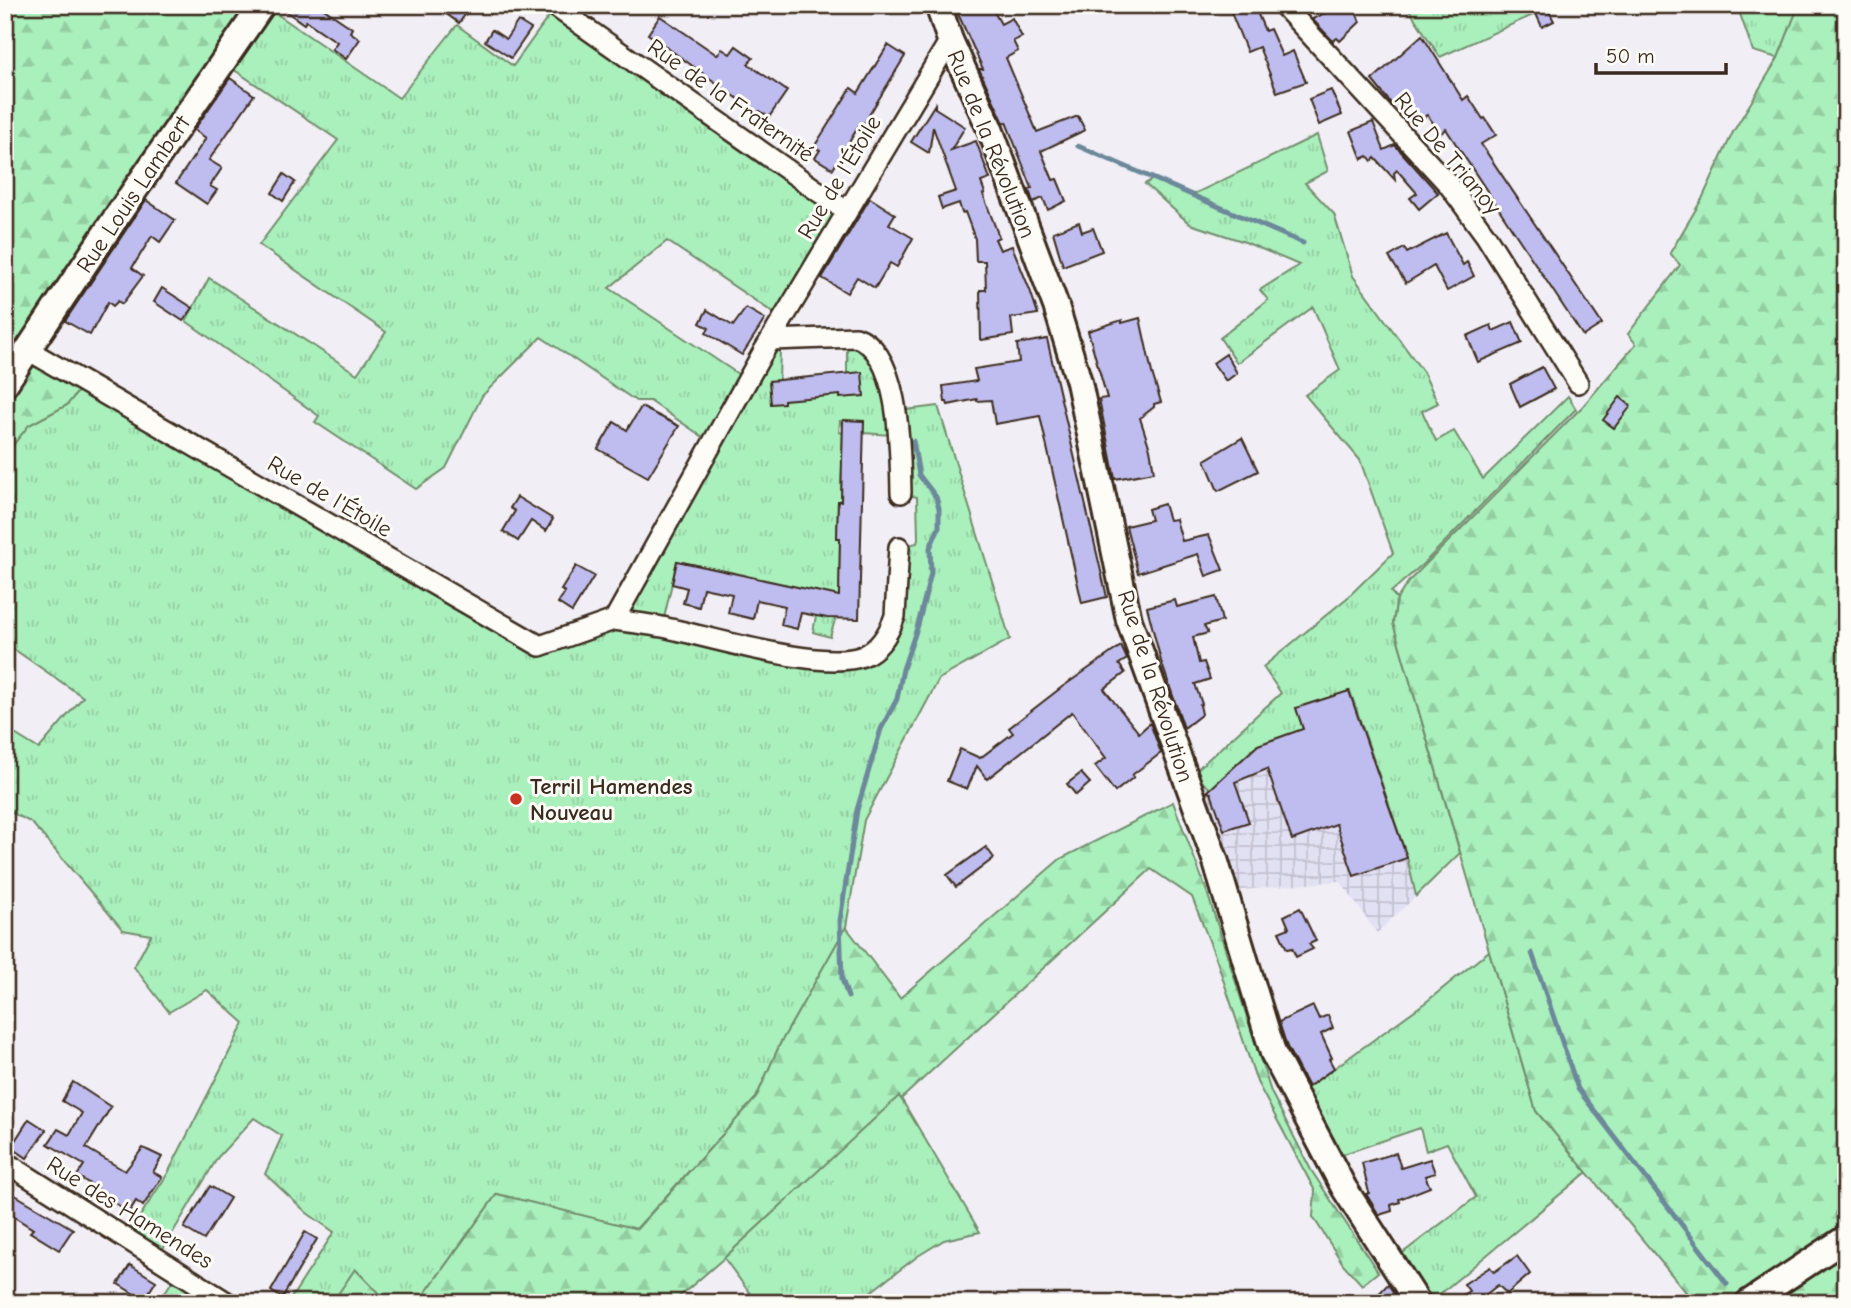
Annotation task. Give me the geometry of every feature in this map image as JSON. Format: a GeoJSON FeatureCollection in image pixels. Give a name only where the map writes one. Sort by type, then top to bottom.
{"type":"FeatureCollection","features":[{"type":"Feature","properties":{"kind":"street","name":"Rue Louis Lambert"},"geometry":{"type":"LineString","coordinates":[[5,384],[117,215],[262,5]]}},
{"type":"Feature","properties":{"kind":"street","name":"Rue de la Fraternité"},"geometry":{"type":"LineString","coordinates":[[553,5],[846,211]]}},
{"type":"Feature","properties":{"kind":"street","name":"Rue de la Révolution"},"geometry":{"type":"LineString","coordinates":[[938,5],[950,40],[990,129],[1060,319],[1079,382],[1129,620],[1214,859],[1273,1053],[1344,1188],[1418,1303]]}},
{"type":"Feature","properties":{"kind":"street","name":"Rue De Trianoy"},"geometry":{"type":"LineString","coordinates":[[1283,5],[1448,184],[1486,236],[1578,383]]}},
{"type":"Feature","properties":{"kind":"street","name":"Rue de l'Étoile"},"geometry":{"type":"LineString","coordinates":[[614,620],[771,340],[950,40]]}},
{"type":"Feature","properties":{"kind":"street"},"geometry":{"type":"LineString","coordinates":[[771,340],[856,337],[868,341],[884,368],[895,402],[901,493]]}},
{"type":"Feature","properties":{"kind":"street","name":"Rue de l'Étoile"},"geometry":{"type":"LineString","coordinates":[[28,350],[540,646],[614,620],[661,627],[751,648],[829,661],[848,660],[877,649],[893,623],[899,547]]}},
{"type":"Feature","properties":{"kind":"street","name":"Rue des Hamendes"},"geometry":{"type":"LineString","coordinates":[[5,1162],[228,1303]]}},
{"type":"Feature","properties":{"kind":"street"},"geometry":{"type":"LineString","coordinates":[[1748,1303],[1846,1238]]}},
{"type":"Feature","properties":{"kind":"shaded area"},"geometry":{"type":"Polygon","coordinates":[[[1350,690],[1407,857],[1416,896],[1377,933],[1340,881],[1231,891],[1192,774],[1211,789],[1257,745],[1302,729],[1296,708],[1350,690]]]}},
{"type":"Feature","properties":{"kind":"green space"},"geometry":{"type":"Polygon","coordinates":[[[5,5],[253,5],[11,364],[41,364],[82,386],[67,405],[29,425],[5,455],[5,5]]]}},
{"type":"Feature","properties":{"kind":"green space"},"geometry":{"type":"Polygon","coordinates":[[[1406,5],[1555,5],[1440,57],[1406,5]]]}},
{"type":"Feature","properties":{"kind":"green space"},"geometry":{"type":"Polygon","coordinates":[[[1753,5],[1799,5],[1778,58],[1753,51],[1739,11],[1753,5]]]}},
{"type":"Feature","properties":{"kind":"green space"},"geometry":{"type":"Polygon","coordinates":[[[1799,5],[1846,5],[1846,1303],[1695,1303],[1536,1111],[1393,623],[1397,599],[1409,581],[1583,406],[1636,344],[1628,334],[1680,265],[1670,253],[1702,199],[1733,132],[1778,58],[1799,5]]]}},
{"type":"Feature","properties":{"kind":"green space"},"geometry":{"type":"Polygon","coordinates":[[[271,10],[399,98],[457,25],[513,66],[552,12],[840,212],[778,316],[667,241],[609,288],[744,378],[709,441],[650,401],[636,401],[541,337],[482,396],[446,468],[416,489],[315,422],[319,416],[186,321],[209,278],[357,374],[386,332],[259,245],[338,140],[230,67],[271,10]]]}},
{"type":"Feature","properties":{"kind":"green space"},"geometry":{"type":"Polygon","coordinates":[[[1317,135],[1328,171],[1305,183],[1334,214],[1353,276],[1423,372],[1438,403],[1422,411],[1436,441],[1454,431],[1483,479],[1568,396],[1576,409],[1424,563],[1391,592],[1397,599],[1393,623],[1460,853],[1416,896],[1407,857],[1350,691],[1296,708],[1303,729],[1257,745],[1211,789],[1192,774],[1281,693],[1263,667],[1347,598],[1393,553],[1360,460],[1305,395],[1340,370],[1313,307],[1237,363],[1220,338],[1268,300],[1260,290],[1299,265],[1245,242],[1190,224],[1145,184],[1153,179],[1192,195],[1317,135]]]}},
{"type":"Feature","properties":{"kind":"green space","name":"Terril Hamendes Nouveau"},"geometry":{"type":"Polygon","coordinates":[[[847,341],[866,347],[886,392],[891,435],[863,433],[863,421],[840,421],[839,432],[843,433],[837,537],[840,538],[839,606],[830,637],[813,632],[816,616],[745,575],[677,561],[662,627],[838,661],[886,643],[899,547],[917,543],[918,539],[917,497],[901,493],[900,450],[906,410],[938,406],[1010,639],[939,679],[864,820],[846,927],[780,1044],[756,1098],[636,1229],[497,1194],[418,1303],[388,1303],[355,1269],[333,1303],[288,1303],[334,1232],[307,1213],[265,1174],[282,1136],[254,1118],[218,1157],[163,1249],[131,1230],[168,1173],[244,1023],[207,990],[169,1012],[134,967],[151,935],[123,930],[32,823],[5,809],[5,728],[39,749],[83,697],[5,643],[5,455],[29,425],[67,405],[88,379],[533,634],[590,633],[614,619],[762,354],[780,350],[779,380],[784,403],[784,400],[847,374],[847,341]]]}},
{"type":"Feature","properties":{"kind":"green space"},"geometry":{"type":"Polygon","coordinates":[[[1173,802],[1206,889],[1271,1092],[1311,1170],[1378,1272],[1362,1285],[1343,1264],[1313,1217],[1315,1191],[1257,1082],[1217,961],[1192,897],[1151,869],[901,1099],[899,1096],[672,1303],[418,1303],[497,1194],[637,1229],[756,1098],[780,1044],[846,927],[900,998],[1060,859],[1173,802]]]}},
{"type":"Feature","properties":{"kind":"green space"},"geometry":{"type":"Polygon","coordinates":[[[1489,951],[1536,1111],[1587,1172],[1429,1303],[1391,1262],[1476,1197],[1447,1143],[1426,1151],[1420,1128],[1329,1159],[1304,1090],[1426,1002],[1489,951]]]}},
{"type":"Feature","properties":{"kind":"green space"},"geometry":{"type":"Polygon","coordinates":[[[899,1095],[980,1232],[944,1240],[918,1256],[856,1303],[757,1303],[724,1258],[899,1095]]]}},
{"type":"Feature","properties":{"kind":"green space"},"geometry":{"type":"Polygon","coordinates":[[[355,1269],[388,1303],[332,1303],[355,1269]]]}},
{"type":"Feature","properties":{"kind":"green space"},"geometry":{"type":"Polygon","coordinates":[[[178,1272],[228,1303],[158,1303],[178,1272]]]}},
{"type":"Feature","properties":{"kind":"building"},"geometry":{"type":"Polygon","coordinates":[[[277,5],[318,5],[352,28],[350,32],[360,39],[346,59],[332,49],[337,42],[277,5]]]}},
{"type":"Feature","properties":{"kind":"building"},"geometry":{"type":"Polygon","coordinates":[[[434,5],[472,5],[459,23],[434,5]]]}},
{"type":"Feature","properties":{"kind":"building"},"geometry":{"type":"Polygon","coordinates":[[[954,5],[990,5],[1001,24],[1012,18],[1022,37],[1013,41],[1018,51],[1006,58],[1037,132],[1078,116],[1085,130],[1041,151],[1053,180],[1057,179],[1066,201],[1048,210],[1043,198],[1033,202],[1029,190],[1032,188],[1006,122],[1004,123],[979,69],[983,69],[954,5]]]}},
{"type":"Feature","properties":{"kind":"building"},"geometry":{"type":"Polygon","coordinates":[[[1228,5],[1254,5],[1265,31],[1270,29],[1282,56],[1293,51],[1306,82],[1277,92],[1259,47],[1247,52],[1228,5]]]}},
{"type":"Feature","properties":{"kind":"building"},"geometry":{"type":"Polygon","coordinates":[[[1532,5],[1546,5],[1554,21],[1542,27],[1532,5]]]}},
{"type":"Feature","properties":{"kind":"building"},"geometry":{"type":"Polygon","coordinates":[[[1341,6],[1344,13],[1356,12],[1360,22],[1340,41],[1337,38],[1333,41],[1312,19],[1341,6]]]}},
{"type":"Feature","properties":{"kind":"building"},"geometry":{"type":"Polygon","coordinates":[[[660,16],[717,55],[722,49],[730,54],[736,46],[753,58],[748,64],[787,91],[769,117],[760,111],[758,113],[648,34],[660,16]]]}},
{"type":"Feature","properties":{"kind":"building"},"geometry":{"type":"Polygon","coordinates":[[[518,21],[531,29],[511,58],[485,41],[492,30],[506,39],[518,21]]]}},
{"type":"Feature","properties":{"kind":"building"},"geometry":{"type":"Polygon","coordinates":[[[1422,35],[1463,100],[1468,96],[1496,135],[1481,144],[1602,324],[1583,336],[1446,129],[1441,133],[1427,115],[1415,124],[1398,102],[1393,106],[1372,80],[1422,35]]]}},
{"type":"Feature","properties":{"kind":"building"},"geometry":{"type":"Polygon","coordinates":[[[888,45],[905,56],[833,169],[815,158],[820,150],[814,147],[851,88],[858,93],[888,45]]]}},
{"type":"Feature","properties":{"kind":"building"},"geometry":{"type":"Polygon","coordinates":[[[230,78],[254,95],[209,160],[222,168],[210,186],[217,190],[207,204],[176,183],[206,138],[194,130],[230,78]]]}},
{"type":"Feature","properties":{"kind":"building"},"geometry":{"type":"Polygon","coordinates":[[[1331,90],[1342,115],[1319,125],[1309,99],[1331,90]]]}},
{"type":"Feature","properties":{"kind":"building"},"geometry":{"type":"Polygon","coordinates":[[[935,104],[935,108],[965,127],[951,150],[976,141],[990,179],[981,182],[999,237],[995,239],[1000,250],[1012,246],[1030,290],[1038,314],[1011,318],[1013,335],[981,340],[980,290],[986,290],[985,261],[976,261],[975,239],[959,203],[942,209],[938,197],[956,191],[933,127],[929,153],[911,142],[935,104]]]}},
{"type":"Feature","properties":{"kind":"building"},"geometry":{"type":"Polygon","coordinates":[[[1373,122],[1384,150],[1395,145],[1438,193],[1419,209],[1410,198],[1417,193],[1397,170],[1394,173],[1395,180],[1375,158],[1372,161],[1368,156],[1362,159],[1351,131],[1373,122]]]}},
{"type":"Feature","properties":{"kind":"building"},"geometry":{"type":"Polygon","coordinates":[[[284,174],[295,182],[283,201],[272,193],[284,174]]]}},
{"type":"Feature","properties":{"kind":"building"},"geometry":{"type":"Polygon","coordinates":[[[870,198],[895,214],[889,224],[913,238],[897,267],[890,263],[875,288],[857,277],[847,293],[822,278],[870,198]]]}},
{"type":"Feature","properties":{"kind":"building"},"geometry":{"type":"Polygon","coordinates":[[[146,200],[175,220],[160,242],[152,236],[132,268],[143,276],[122,304],[118,301],[113,306],[108,302],[90,335],[65,321],[146,200]]]}},
{"type":"Feature","properties":{"kind":"building"},"geometry":{"type":"Polygon","coordinates":[[[1079,222],[1082,232],[1093,228],[1102,251],[1063,266],[1053,232],[1079,222]]]}},
{"type":"Feature","properties":{"kind":"building"},"geometry":{"type":"Polygon","coordinates":[[[1446,233],[1463,265],[1467,262],[1474,276],[1447,291],[1434,266],[1406,283],[1389,257],[1404,248],[1407,253],[1446,233]]]}},
{"type":"Feature","properties":{"kind":"building"},"geometry":{"type":"Polygon","coordinates":[[[162,288],[193,308],[183,321],[154,302],[162,288]]]}},
{"type":"Feature","properties":{"kind":"building"},"geometry":{"type":"Polygon","coordinates":[[[746,308],[765,319],[742,355],[706,333],[709,328],[700,323],[707,310],[733,326],[746,308]]]}},
{"type":"Feature","properties":{"kind":"building"},"geometry":{"type":"Polygon","coordinates":[[[1140,318],[1161,402],[1154,404],[1154,407],[1140,418],[1154,472],[1115,479],[1099,399],[1107,398],[1088,331],[1122,320],[1122,323],[1140,318]]]}},
{"type":"Feature","properties":{"kind":"building"},"geometry":{"type":"Polygon","coordinates":[[[1513,322],[1522,343],[1478,362],[1467,336],[1491,325],[1493,331],[1513,322]]]}},
{"type":"Feature","properties":{"kind":"building"},"geometry":{"type":"Polygon","coordinates":[[[1047,339],[1107,597],[1082,603],[1040,416],[995,424],[991,400],[977,399],[948,405],[945,402],[943,386],[977,381],[974,369],[1019,362],[1017,344],[1047,339]]]}},
{"type":"Feature","properties":{"kind":"building"},"geometry":{"type":"Polygon","coordinates":[[[1226,354],[1237,373],[1226,381],[1213,363],[1226,354]]]}},
{"type":"Feature","properties":{"kind":"building"},"geometry":{"type":"Polygon","coordinates":[[[1542,367],[1554,389],[1520,407],[1510,384],[1542,367]]]}},
{"type":"Feature","properties":{"kind":"building"},"geometry":{"type":"Polygon","coordinates":[[[862,372],[864,396],[840,398],[840,395],[784,400],[784,403],[771,404],[769,381],[862,372]]]}},
{"type":"Feature","properties":{"kind":"building"},"geometry":{"type":"Polygon","coordinates":[[[1620,397],[1631,406],[1614,428],[1603,420],[1620,397]]]}},
{"type":"Feature","properties":{"kind":"building"},"geometry":{"type":"Polygon","coordinates":[[[641,407],[679,426],[648,477],[598,449],[614,422],[627,430],[641,407]]]}},
{"type":"Feature","properties":{"kind":"building"},"geometry":{"type":"Polygon","coordinates":[[[843,420],[864,421],[859,619],[827,618],[801,613],[797,629],[781,625],[785,606],[757,600],[753,619],[728,613],[732,594],[703,588],[699,607],[683,603],[687,588],[672,584],[677,561],[839,596],[840,538],[837,538],[838,501],[841,501],[843,420]]]}},
{"type":"Feature","properties":{"kind":"building"},"geometry":{"type":"Polygon","coordinates":[[[1242,438],[1258,471],[1218,491],[1205,460],[1242,438]]]}},
{"type":"Feature","properties":{"kind":"building"},"geometry":{"type":"Polygon","coordinates":[[[517,497],[553,519],[546,531],[531,521],[518,541],[503,531],[515,511],[510,508],[517,497]]]}},
{"type":"Feature","properties":{"kind":"building"},"geometry":{"type":"Polygon","coordinates":[[[1164,504],[1169,520],[1176,519],[1182,541],[1209,535],[1223,570],[1206,576],[1198,554],[1138,573],[1126,526],[1151,520],[1148,509],[1164,504]]]}},
{"type":"Feature","properties":{"kind":"building"},"geometry":{"type":"Polygon","coordinates":[[[576,566],[594,576],[572,612],[558,603],[565,592],[561,590],[576,566]]]}},
{"type":"Feature","properties":{"kind":"building"},"geometry":{"type":"Polygon","coordinates":[[[1216,597],[1222,621],[1204,626],[1208,633],[1193,637],[1199,663],[1204,662],[1210,679],[1195,684],[1202,704],[1202,714],[1184,728],[1161,661],[1147,607],[1175,600],[1177,607],[1216,597]]]}},
{"type":"Feature","properties":{"kind":"building"},"geometry":{"type":"Polygon","coordinates":[[[1121,646],[1127,659],[1119,664],[1125,673],[1104,689],[1139,733],[1150,723],[1161,753],[1115,792],[1095,766],[1106,758],[1072,712],[987,779],[977,766],[967,789],[947,781],[960,749],[980,758],[1013,733],[1009,728],[1121,646]]]}},
{"type":"Feature","properties":{"kind":"building"},"geometry":{"type":"Polygon","coordinates":[[[1349,691],[1407,858],[1354,876],[1336,824],[1292,840],[1267,769],[1235,782],[1249,822],[1224,830],[1211,793],[1207,792],[1258,745],[1303,729],[1296,708],[1349,691]]]}},
{"type":"Feature","properties":{"kind":"building"},"geometry":{"type":"Polygon","coordinates":[[[1081,773],[1090,783],[1076,795],[1067,784],[1081,773]]]}},
{"type":"Feature","properties":{"kind":"building"},"geometry":{"type":"Polygon","coordinates":[[[986,847],[994,858],[956,887],[947,875],[986,847]]]}},
{"type":"Feature","properties":{"kind":"building"},"geometry":{"type":"Polygon","coordinates":[[[1300,908],[1316,941],[1309,944],[1313,949],[1296,957],[1292,948],[1287,949],[1279,932],[1289,928],[1284,916],[1300,908]]]}},
{"type":"Feature","properties":{"kind":"building"},"geometry":{"type":"Polygon","coordinates":[[[1313,1006],[1319,1019],[1328,1015],[1333,1028],[1321,1034],[1334,1068],[1308,1087],[1287,1047],[1279,1022],[1313,1006]]]}},
{"type":"Feature","properties":{"kind":"building"},"geometry":{"type":"Polygon","coordinates":[[[73,1082],[111,1107],[86,1148],[125,1171],[143,1148],[162,1157],[153,1172],[162,1177],[143,1206],[136,1201],[129,1212],[107,1198],[108,1195],[77,1176],[84,1165],[48,1144],[58,1129],[69,1135],[82,1113],[62,1101],[73,1082]]]}},
{"type":"Feature","properties":{"kind":"building"},"geometry":{"type":"Polygon","coordinates":[[[29,1119],[46,1130],[27,1158],[11,1147],[29,1119]]]}},
{"type":"Feature","properties":{"kind":"building"},"geometry":{"type":"Polygon","coordinates":[[[1396,1153],[1401,1168],[1430,1159],[1435,1173],[1425,1176],[1430,1187],[1399,1199],[1400,1202],[1391,1205],[1392,1211],[1379,1215],[1366,1194],[1369,1193],[1362,1163],[1396,1153]]]}},
{"type":"Feature","properties":{"kind":"building"},"geometry":{"type":"Polygon","coordinates":[[[210,1186],[230,1198],[204,1240],[184,1228],[210,1186]]]}},
{"type":"Feature","properties":{"kind":"building"},"geometry":{"type":"Polygon","coordinates":[[[5,1189],[73,1229],[59,1250],[30,1232],[33,1229],[5,1211],[5,1189]]]}},
{"type":"Feature","properties":{"kind":"building"},"geometry":{"type":"Polygon","coordinates":[[[305,1232],[317,1239],[282,1298],[271,1291],[305,1232]]]}},
{"type":"Feature","properties":{"kind":"building"},"geometry":{"type":"Polygon","coordinates":[[[1517,1256],[1530,1274],[1507,1294],[1498,1285],[1475,1303],[1449,1303],[1469,1291],[1464,1284],[1490,1267],[1494,1272],[1517,1256]]]}},
{"type":"Feature","properties":{"kind":"building"},"geometry":{"type":"Polygon","coordinates":[[[130,1265],[156,1281],[144,1300],[118,1284],[130,1265]]]}},
{"type":"Feature","properties":{"kind":"building"},"geometry":{"type":"Polygon","coordinates":[[[1388,1284],[1400,1303],[1370,1303],[1388,1284]]]}},
{"type":"Feature","properties":{"kind":"waterway"},"geometry":{"type":"LineString","coordinates":[[1078,146],[1303,243]]}},
{"type":"Feature","properties":{"kind":"waterway"},"geometry":{"type":"LineString","coordinates":[[848,997],[842,979],[840,921],[857,810],[881,729],[897,699],[931,573],[930,548],[939,527],[936,497],[919,475],[913,441]]}},
{"type":"Feature","properties":{"kind":"waterway"},"geometry":{"type":"LineString","coordinates":[[1532,953],[1578,1089],[1727,1284]]}},
{"type":"Feature","properties":{"kind":"place","name":"Terril Hamendes Nouveau"},"geometry":{"type":"Point","coordinates":[516,799]}}]}
